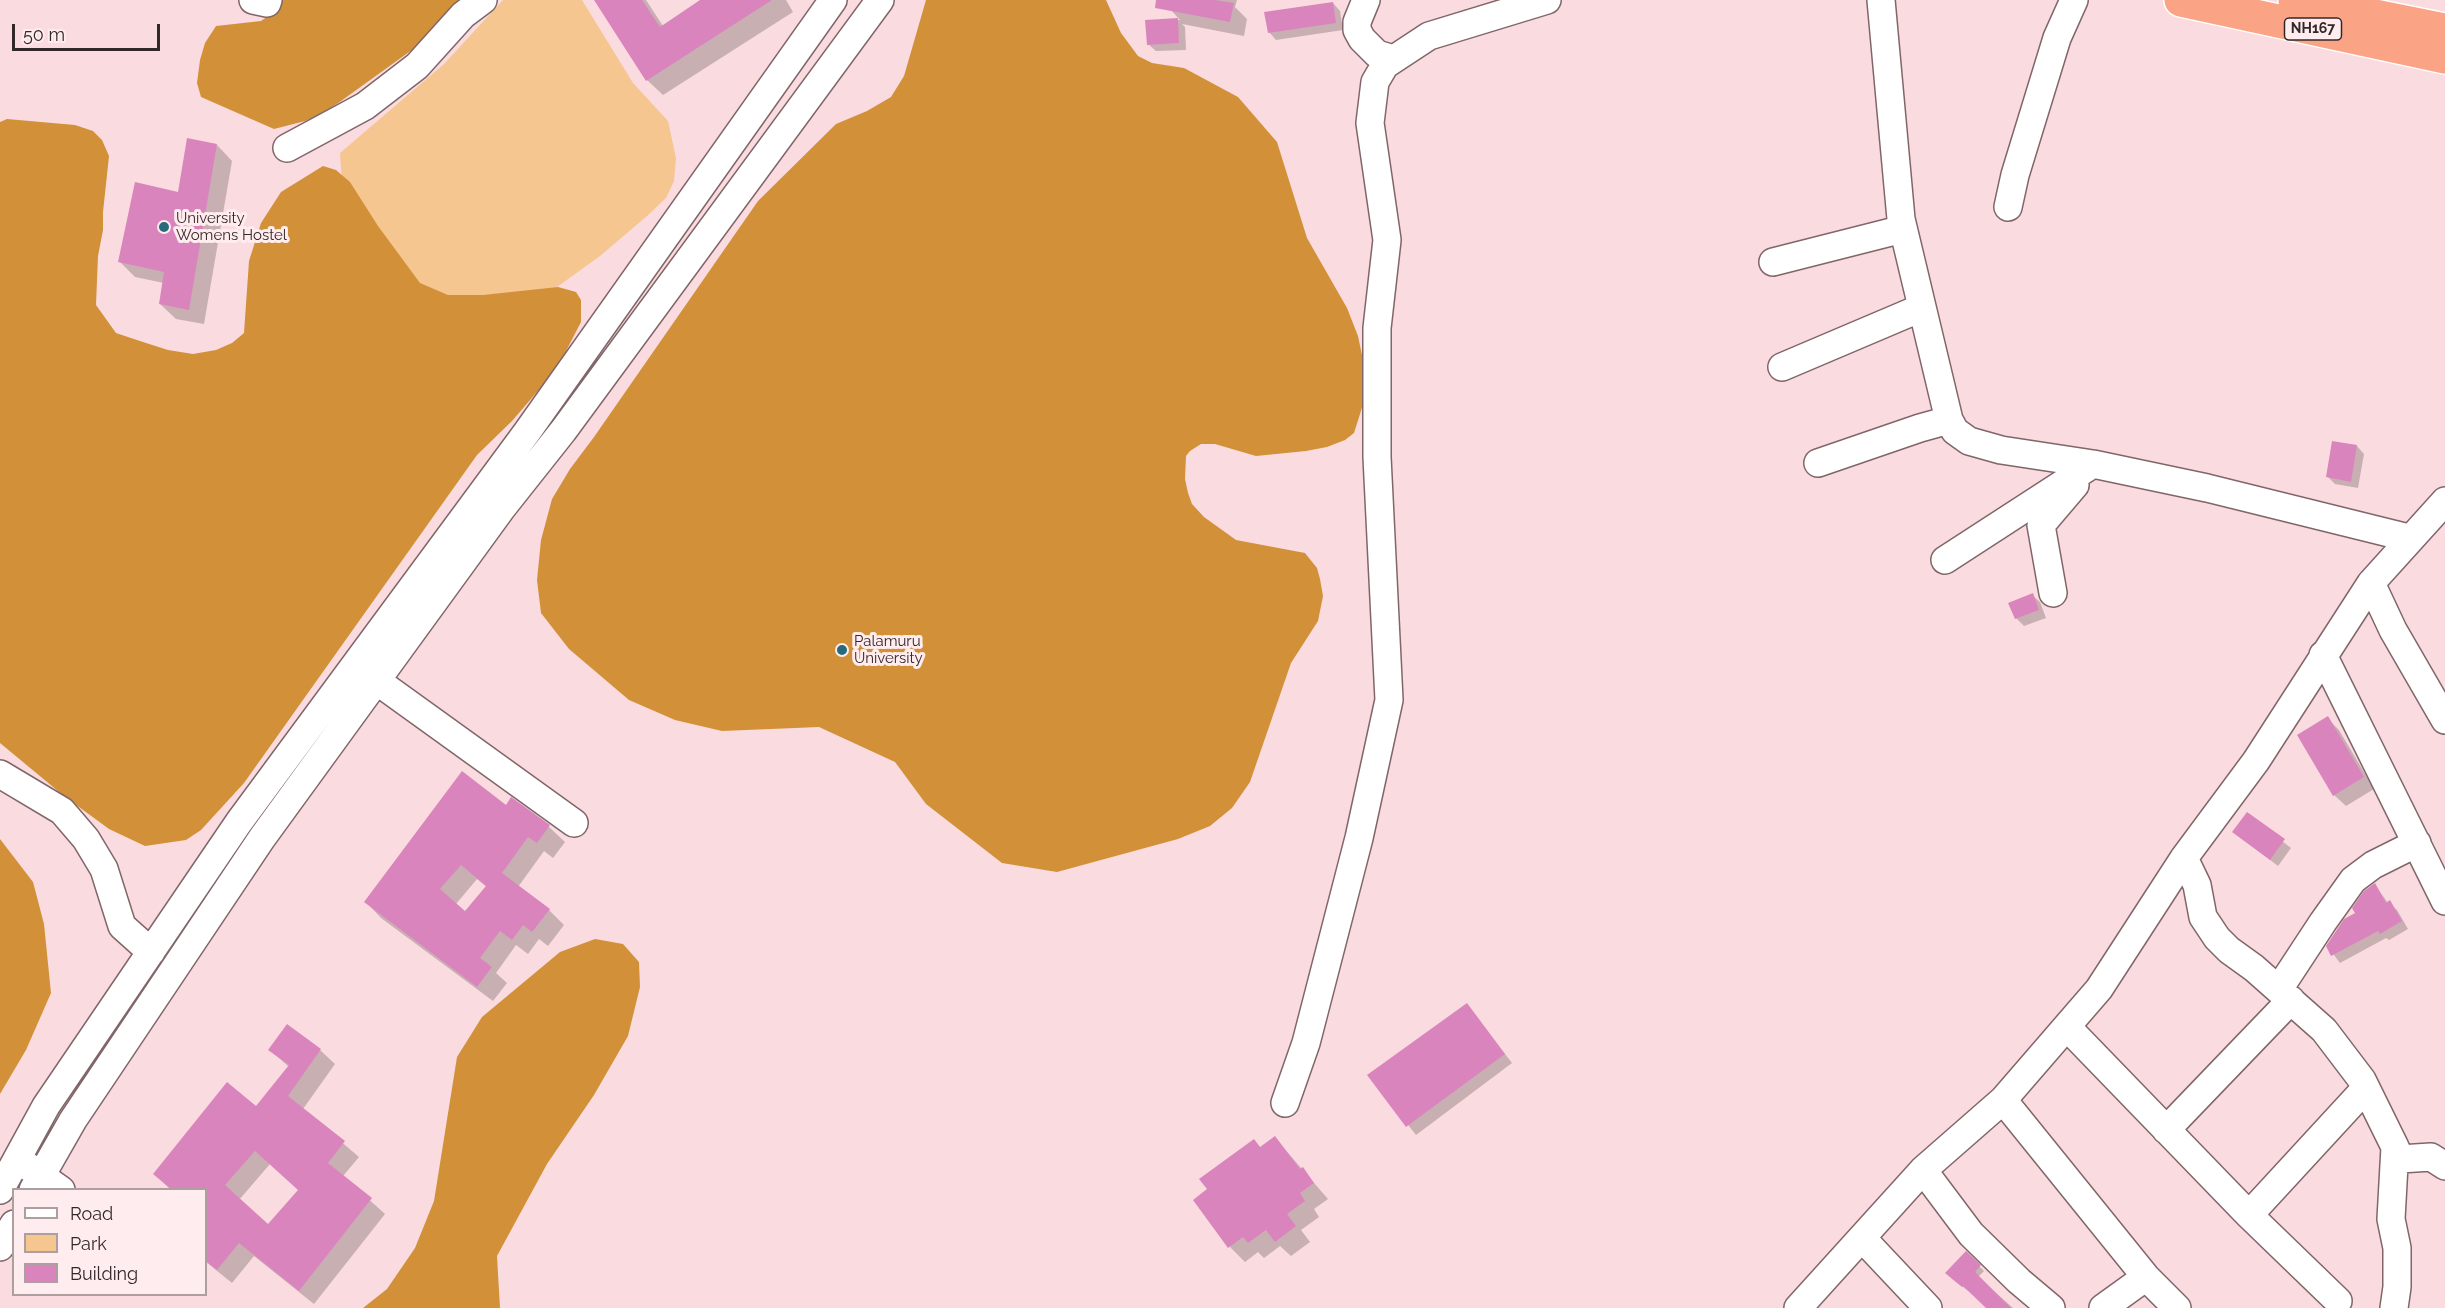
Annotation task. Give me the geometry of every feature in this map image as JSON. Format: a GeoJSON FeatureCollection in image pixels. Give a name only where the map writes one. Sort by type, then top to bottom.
{"type":"FeatureCollection","features":[{"type":"Feature","properties":{"kind":"highway","name":"NH167"},"geometry":{"type":"LineString","coordinates":[[2181,0],[2445,57]]}},
{"type":"Feature","properties":{"kind":"highway","name":"NH167"},"geometry":{"type":"LineString","coordinates":[[2295,0],[2445,30]]}},
{"type":"Feature","properties":{"kind":"street"},"geometry":{"type":"LineString","coordinates":[[253,0],[267,3],[268,0]]}},
{"type":"Feature","properties":{"kind":"street"},"geometry":{"type":"LineString","coordinates":[[287,148],[365,106],[417,66],[463,15],[483,0]]}},
{"type":"Feature","properties":{"kind":"street"},"geometry":{"type":"LineString","coordinates":[[17,1160],[45,1185],[73,1120],[262,838],[378,681],[501,508],[570,422],[879,0]]}},
{"type":"Feature","properties":{"kind":"street"},"geometry":{"type":"LineString","coordinates":[[1366,0],[1357,22],[1357,30],[1362,39],[1377,54],[1393,59]]}},
{"type":"Feature","properties":{"kind":"street"},"geometry":{"type":"LineString","coordinates":[[1285,1103],[1309,1031],[1359,838],[1389,700],[1377,457],[1377,328],[1387,240],[1370,123],[1375,82],[1385,64],[1429,36],[1547,0]]}},
{"type":"Feature","properties":{"kind":"street"},"geometry":{"type":"LineString","coordinates":[[1881,0],[1904,229],[1949,420],[1955,431],[1969,441],[2001,450],[2094,464],[2207,488],[2409,538]]}},
{"type":"Feature","properties":{"kind":"street"},"geometry":{"type":"LineString","coordinates":[[2008,207],[2015,175],[2057,38],[2074,0]]}},
{"type":"Feature","properties":{"kind":"street"},"geometry":{"type":"LineString","coordinates":[[0,1190],[46,1106],[239,822],[527,432],[825,10],[848,42]]}},
{"type":"Feature","properties":{"kind":"street"},"geometry":{"type":"LineString","coordinates":[[1773,262],[1904,229]]}},
{"type":"Feature","properties":{"kind":"street"},"geometry":{"type":"LineString","coordinates":[[1782,367],[1921,308]]}},
{"type":"Feature","properties":{"kind":"street"},"geometry":{"type":"LineString","coordinates":[[1818,463],[1949,420]]}},
{"type":"Feature","properties":{"kind":"street"},"geometry":{"type":"LineString","coordinates":[[1945,560],[2094,464]]}},
{"type":"Feature","properties":{"kind":"street"},"geometry":{"type":"LineString","coordinates":[[2053,593],[2041,525],[2094,464]]}},
{"type":"Feature","properties":{"kind":"street"},"geometry":{"type":"LineString","coordinates":[[1798,1308],[1923,1170],[2003,1100],[2099,989],[2184,858],[2256,761],[2371,583],[2409,538],[2445,501]]}},
{"type":"Feature","properties":{"kind":"street"},"geometry":{"type":"LineString","coordinates":[[2371,583],[2393,630],[2445,720]]}},
{"type":"Feature","properties":{"kind":"street"},"geometry":{"type":"LineString","coordinates":[[2323,655],[2445,901]]}},
{"type":"Feature","properties":{"kind":"street"},"geometry":{"type":"LineString","coordinates":[[354,666],[574,823]]}},
{"type":"Feature","properties":{"kind":"street"},"geometry":{"type":"LineString","coordinates":[[0,774],[62,811],[86,839],[104,869],[122,926],[151,952]]}},
{"type":"Feature","properties":{"kind":"street"},"geometry":{"type":"LineString","coordinates":[[239,822],[262,838]]}},
{"type":"Feature","properties":{"kind":"street"},"geometry":{"type":"LineString","coordinates":[[2166,1130],[2285,995],[2353,880],[2373,865],[2417,843]]}},
{"type":"Feature","properties":{"kind":"street"},"geometry":{"type":"LineString","coordinates":[[2184,858],[2197,885],[2203,917],[2217,938],[2285,995],[2330,1037],[2366,1088],[2400,1159],[2431,1157],[2445,1166]]}},
{"type":"Feature","properties":{"kind":"street"},"geometry":{"type":"LineString","coordinates":[[2067,1027],[2249,1215],[2338,1300]]}},
{"type":"Feature","properties":{"kind":"street"},"geometry":{"type":"LineString","coordinates":[[2249,1215],[2366,1088]]}},
{"type":"Feature","properties":{"kind":"street"},"geometry":{"type":"LineString","coordinates":[[2003,1100],[2146,1277],[2177,1308]]}},
{"type":"Feature","properties":{"kind":"street"},"geometry":{"type":"LineString","coordinates":[[2394,1308],[2397,1287],[2397,1248],[2391,1219],[2395,1147]]}},
{"type":"Feature","properties":{"kind":"street"},"geometry":{"type":"LineString","coordinates":[[1923,1170],[1971,1234],[2019,1281],[2051,1308]]}},
{"type":"Feature","properties":{"kind":"street"},"geometry":{"type":"LineString","coordinates":[[0,1247],[12,1227]]}},
{"type":"Feature","properties":{"kind":"street"},"geometry":{"type":"LineString","coordinates":[[1862,1238],[1928,1308]]}},
{"type":"Feature","properties":{"kind":"street"},"geometry":{"type":"LineString","coordinates":[[2103,1308],[2146,1277]]}},
{"type":"Feature","properties":{"kind":"green space"},"geometry":{"type":"Polygon","coordinates":[[[503,0],[582,0],[633,83],[668,121],[676,158],[674,181],[666,198],[647,216],[600,256],[532,305],[435,307],[343,198],[340,153],[444,64],[503,0]]]}},
{"type":"Feature","properties":{"kind":"shaded area"},"geometry":{"type":"Polygon","coordinates":[[[282,0],[462,0],[423,42],[341,101],[305,121],[274,129],[201,97],[197,83],[205,43],[216,26],[261,21],[277,10],[282,0]]]}},
{"type":"Feature","properties":{"kind":"shaded area"},"geometry":{"type":"Polygon","coordinates":[[[926,0],[1106,0],[1121,33],[1138,56],[1152,63],[1184,68],[1238,97],[1277,142],[1307,238],[1347,308],[1358,336],[1362,355],[1366,395],[1354,433],[1345,440],[1327,447],[1306,451],[1256,456],[1215,444],[1201,444],[1186,456],[1185,479],[1188,493],[1192,504],[1204,517],[1236,540],[1305,553],[1317,568],[1320,579],[1323,596],[1318,621],[1291,663],[1250,782],[1232,808],[1210,826],[1178,839],[1057,872],[1002,863],[926,804],[895,762],[819,727],[722,731],[675,720],[629,700],[569,649],[541,613],[537,580],[541,540],[552,499],[570,469],[758,201],[836,124],[867,111],[891,97],[904,76],[926,0]]]}},
{"type":"Feature","properties":{"kind":"shaded area"},"geometry":{"type":"Polygon","coordinates":[[[7,119],[75,125],[93,131],[102,140],[109,156],[103,230],[98,256],[96,305],[116,333],[168,350],[193,354],[216,350],[232,343],[244,333],[249,261],[261,223],[281,192],[323,166],[336,170],[350,182],[378,226],[420,283],[448,295],[483,295],[558,287],[576,292],[581,300],[581,322],[564,355],[543,385],[512,421],[477,455],[244,783],[201,830],[186,840],[145,846],[109,829],[64,796],[0,743],[0,122],[7,119]]]}},
{"type":"Feature","properties":{"kind":"shaded area"},"geometry":{"type":"Polygon","coordinates":[[[0,839],[33,882],[44,924],[51,993],[26,1050],[0,1094],[0,839]]]}},
{"type":"Feature","properties":{"kind":"shaded area"},"geometry":{"type":"Polygon","coordinates":[[[595,939],[623,944],[639,962],[640,987],[628,1036],[594,1095],[547,1164],[497,1256],[500,1308],[363,1308],[387,1289],[415,1248],[434,1201],[457,1057],[482,1017],[560,952],[595,939]]]}},
{"type":"Feature","properties":{"kind":"building"},"geometry":{"type":"Polygon","coordinates":[[[594,0],[642,0],[660,27],[700,0],[772,0],[646,81],[594,0]]]}},
{"type":"Feature","properties":{"kind":"building"},"geometry":{"type":"Polygon","coordinates":[[[1156,0],[1215,0],[1234,3],[1230,22],[1155,8],[1156,0]]]}},
{"type":"Feature","properties":{"kind":"building"},"geometry":{"type":"Polygon","coordinates":[[[1333,2],[1336,23],[1268,33],[1264,12],[1333,2]]]}},
{"type":"Feature","properties":{"kind":"building"},"geometry":{"type":"Polygon","coordinates":[[[1178,18],[1179,43],[1147,45],[1145,20],[1178,18]]]}},
{"type":"Feature","properties":{"kind":"building","name":"University Womens Hostel"},"geometry":{"type":"Polygon","coordinates":[[[187,138],[217,144],[189,310],[159,304],[164,272],[118,262],[135,182],[178,192],[187,138]]]}},
{"type":"Feature","properties":{"kind":"building"},"geometry":{"type":"Polygon","coordinates":[[[2332,441],[2357,445],[2351,482],[2326,477],[2332,441]]]}},
{"type":"Feature","properties":{"kind":"building"},"geometry":{"type":"Polygon","coordinates":[[[2033,593],[2039,610],[2015,619],[2008,603],[2033,593]]]}},
{"type":"Feature","properties":{"kind":"building"},"geometry":{"type":"Polygon","coordinates":[[[2328,716],[2364,777],[2333,796],[2297,735],[2328,716]]]}},
{"type":"Feature","properties":{"kind":"building"},"geometry":{"type":"Polygon","coordinates":[[[462,771],[506,805],[511,797],[550,825],[537,843],[528,837],[502,873],[550,909],[532,932],[523,925],[512,940],[500,931],[480,958],[492,967],[477,987],[364,902],[462,771]],[[461,865],[440,889],[465,911],[486,886],[461,865]]]}},
{"type":"Feature","properties":{"kind":"building"},"geometry":{"type":"Polygon","coordinates":[[[2247,812],[2285,839],[2270,860],[2232,832],[2247,812]]]}},
{"type":"Feature","properties":{"kind":"building"},"geometry":{"type":"Polygon","coordinates":[[[2375,883],[2386,903],[2390,900],[2402,921],[2380,934],[2378,931],[2331,956],[2326,946],[2344,919],[2355,913],[2352,908],[2364,891],[2375,883]]]}},
{"type":"Feature","properties":{"kind":"building"},"geometry":{"type":"Polygon","coordinates":[[[1467,1003],[1505,1054],[1406,1127],[1367,1075],[1467,1003]]]}},
{"type":"Feature","properties":{"kind":"building"},"geometry":{"type":"Polygon","coordinates":[[[287,1024],[321,1049],[288,1096],[345,1141],[328,1163],[372,1198],[299,1291],[239,1243],[217,1270],[207,1262],[207,1188],[170,1188],[153,1174],[227,1082],[256,1106],[289,1065],[268,1050],[287,1024]],[[255,1151],[225,1185],[268,1224],[298,1190],[255,1151]]]}},
{"type":"Feature","properties":{"kind":"building"},"geometry":{"type":"Polygon","coordinates":[[[1275,1136],[1300,1169],[1303,1167],[1314,1183],[1300,1193],[1305,1201],[1287,1214],[1296,1226],[1275,1242],[1266,1230],[1248,1243],[1243,1237],[1228,1248],[1193,1200],[1207,1189],[1199,1179],[1254,1139],[1260,1147],[1275,1136]]]}},
{"type":"Feature","properties":{"kind":"building"},"geometry":{"type":"Polygon","coordinates":[[[1966,1251],[1981,1265],[1975,1272],[2011,1308],[1986,1308],[1945,1273],[1966,1251]]]}},
{"type":"Feature","properties":{"kind":"place","name":"University Womens Hostel"},"geometry":{"type":"Point","coordinates":[164,227]}},
{"type":"Feature","properties":{"kind":"place","name":"Palamuru University"},"geometry":{"type":"Point","coordinates":[842,650]}}]}
